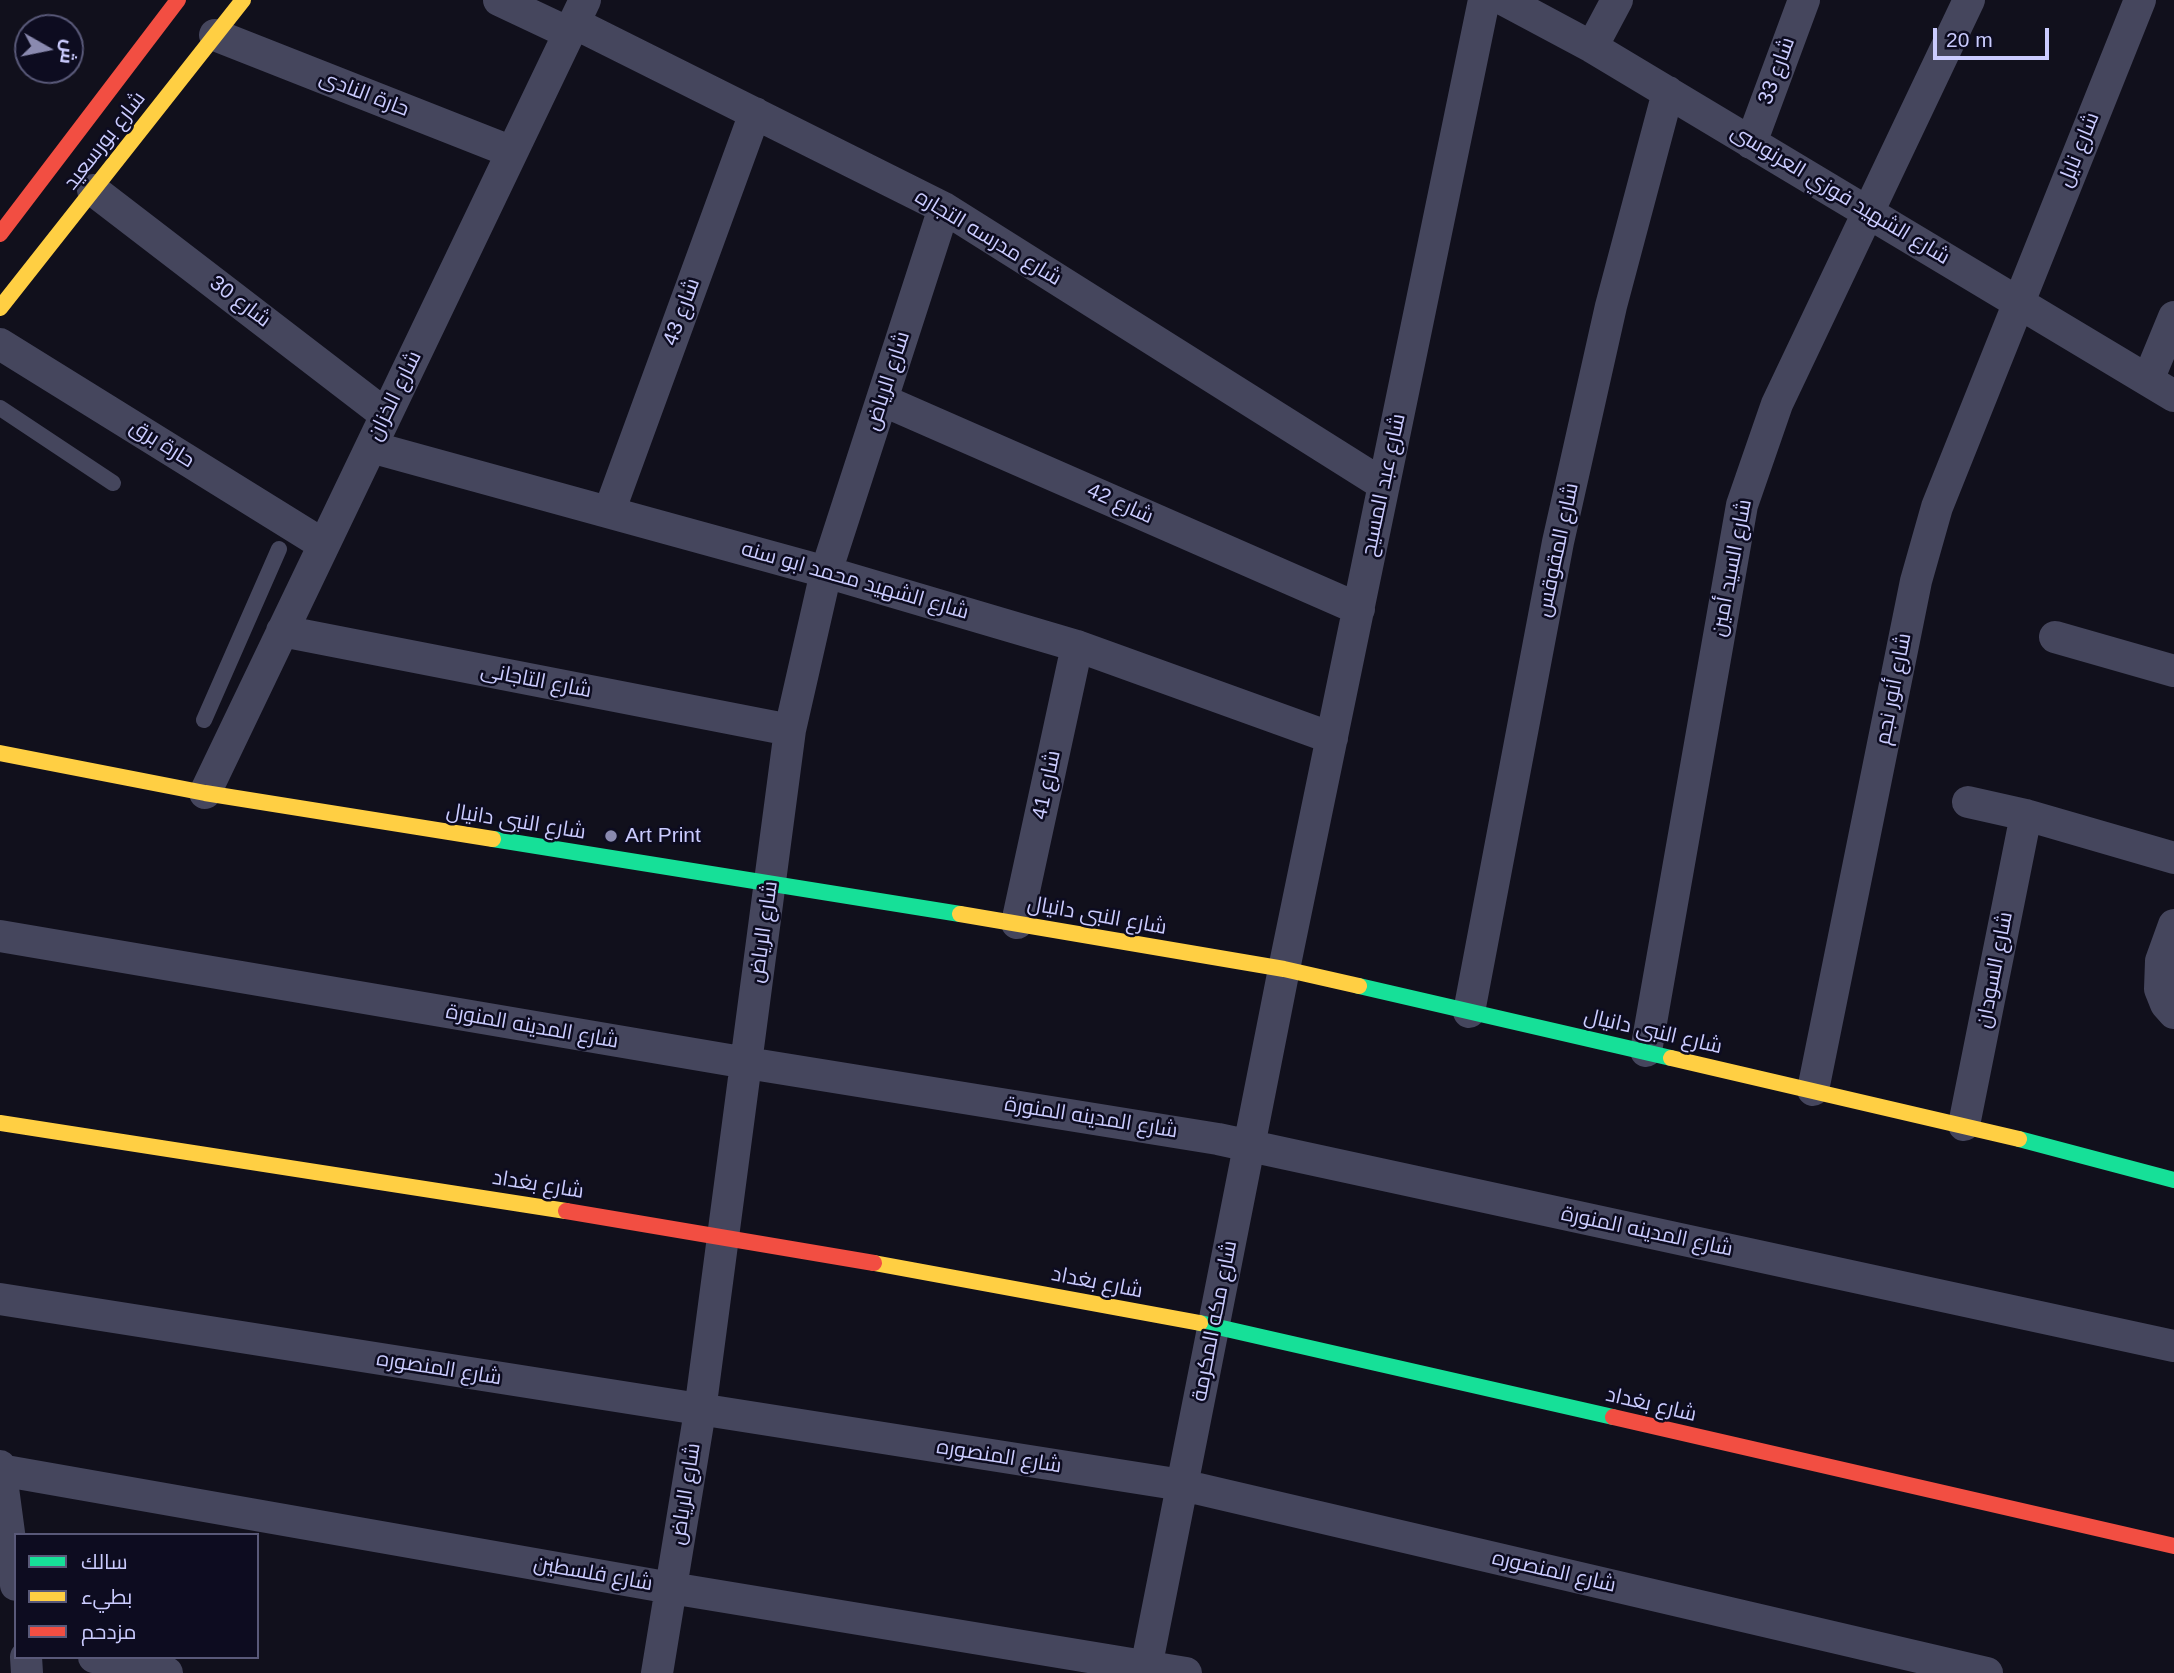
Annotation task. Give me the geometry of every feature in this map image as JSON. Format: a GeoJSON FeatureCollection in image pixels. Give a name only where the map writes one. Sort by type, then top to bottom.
{"type":"FeatureCollection","features":[{"type":"Feature","properties":{"kind":"street","name":"شارع بورسعيد"},"geometry":{"type":"LineString","coordinates":[[0,234],[178,0]]}},
{"type":"Feature","properties":{"kind":"street","name":"شارع بورسعيد"},"geometry":{"type":"LineString","coordinates":[[0,308],[243,0]]}},
{"type":"Feature","properties":{"kind":"street","name":"شارع مدرسه التجاره"},"geometry":{"type":"LineString","coordinates":[[499,0],[576,19],[944,208],[1384,485]]}},
{"type":"Feature","properties":{"kind":"street","name":"شارع عبد المسيح"},"geometry":{"type":"LineString","coordinates":[[1284,969],[1484,0]]}},
{"type":"Feature","properties":{"kind":"street","name":"شارع الشهيد فوزي العرنوسى"},"geometry":{"type":"LineString","coordinates":[[1504,0],[1592,47],[2161,388]]}},
{"type":"Feature","properties":{"kind":"street"},"geometry":{"type":"LineString","coordinates":[[1592,47],[1616,0]]}},
{"type":"Feature","properties":{"kind":"street","name":"شارع 33"},"geometry":{"type":"LineString","coordinates":[[1751,143],[1804,0]]}},
{"type":"Feature","properties":{"kind":"street","name":"شارع السيد أمين"},"geometry":{"type":"LineString","coordinates":[[1646,1051],[1742,505],[1777,404],[1969,0]]}},
{"type":"Feature","properties":{"kind":"street","name":"شارع نايل"},"geometry":{"type":"LineString","coordinates":[[2018,300],[2140,0]]}},
{"type":"Feature","properties":{"kind":"street","name":"شارع الخزان"},"geometry":{"type":"LineString","coordinates":[[205,793],[262,640],[324,545],[576,19]]}},
{"type":"Feature","properties":{"kind":"street","name":"حارة النادى"},"geometry":{"type":"LineString","coordinates":[[215,35],[512,152]]}},
{"type":"Feature","properties":{"kind":"street","name":"شارع المقوقس"},"geometry":{"type":"LineString","coordinates":[[1469,1012],[1561,529],[1611,306],[1668,93]]}},
{"type":"Feature","properties":{"kind":"street","name":"شارع 43"},"geometry":{"type":"LineString","coordinates":[[609,512],[755,113]]}},
{"type":"Feature","properties":{"kind":"street","name":"شارع 30"},"geometry":{"type":"LineString","coordinates":[[93,190],[386,415]]}},
{"type":"Feature","properties":{"kind":"street","name":"شارع الرياض"},"geometry":{"type":"LineString","coordinates":[[657,1673],[699,1411],[790,730],[826,572],[944,208]]}},
{"type":"Feature","properties":{"kind":"street","name":"شارع أنور نجم"},"geometry":{"type":"LineString","coordinates":[[1813,1090],[1916,581],[1937,507],[2018,300]]}},
{"type":"Feature","properties":{"kind":"street"},"geometry":{"type":"LineString","coordinates":[[2161,388],[2174,317]]}},
{"type":"Feature","properties":{"kind":"street","name":"حارة برق"},"geometry":{"type":"LineString","coordinates":[[0,344],[324,545]]}},
{"type":"Feature","properties":{"kind":"street","name":"شارع 42"},"geometry":{"type":"LineString","coordinates":[[882,400],[1359,609]]}},
{"type":"Feature","properties":{"kind":"street","name":"شارع الشهيد محمد ابو سنه"},"geometry":{"type":"LineString","coordinates":[[371,447],[826,572],[1077,646],[1332,738]]}},
{"type":"Feature","properties":{"kind":"street"},"geometry":{"type":"LineString","coordinates":[[2055,638],[2174,671]]}},
{"type":"Feature","properties":{"kind":"street","name":"شارع التاجانى"},"geometry":{"type":"LineString","coordinates":[[262,640],[790,730]]}},
{"type":"Feature","properties":{"kind":"street","name":"شارع 41"},"geometry":{"type":"LineString","coordinates":[[1017,923],[1077,646]]}},
{"type":"Feature","properties":{"kind":"street","name":"شارع النبى دانيال"},"geometry":{"type":"LineString","coordinates":[[0,753],[205,793],[1017,923],[1284,969],[1964,1125],[2174,1180]]}},
{"type":"Feature","properties":{"kind":"street"},"geometry":{"type":"LineString","coordinates":[[1968,802],[2026,815],[2174,858]]}},
{"type":"Feature","properties":{"kind":"street","name":"شارع السودان"},"geometry":{"type":"LineString","coordinates":[[1964,1125],[2026,815]]}},
{"type":"Feature","properties":{"kind":"street"},"geometry":{"type":"LineString","coordinates":[[2174,925],[2161,961],[2160,989],[2165,1004],[2174,1013]]}},
{"type":"Feature","properties":{"kind":"street","name":"شارع المدينه المنورة"},"geometry":{"type":"LineString","coordinates":[[0,936],[1250,1146],[2174,1346]]}},
{"type":"Feature","properties":{"kind":"street","name":"شارع مكه المكرمة"},"geometry":{"type":"LineString","coordinates":[[1146,1669],[1284,969]]}},
{"type":"Feature","properties":{"kind":"street","name":"شارع بغداد"},"geometry":{"type":"LineString","coordinates":[[0,1123],[723,1235],[1214,1326],[2174,1546]]}},
{"type":"Feature","properties":{"kind":"street","name":"شارع المنصوره"},"geometry":{"type":"LineString","coordinates":[[0,1299],[1182,1485],[1987,1673]]}},
{"type":"Feature","properties":{"kind":"street"},"geometry":{"type":"LineString","coordinates":[[0,1469],[14,1571]]}},
{"type":"Feature","properties":{"kind":"street","name":"شارع فلسطين"},"geometry":{"type":"LineString","coordinates":[[0,1469],[671,1588],[1146,1669],[1186,1673]]}},
{"type":"Feature","properties":{"kind":"street"},"geometry":{"type":"LineString","coordinates":[[103,1659],[167,1673]]}},
{"type":"Feature","properties":{"kind":"lane"},"geometry":{"type":"LineString","coordinates":[[0,408],[113,483]]}},
{"type":"Feature","properties":{"kind":"lane"},"geometry":{"type":"LineString","coordinates":[[204,720],[262,640],[279,549]]}},
{"type":"Feature","properties":{"kind":"traffic: fast"},"geometry":{"type":"LineString","coordinates":[[493,839],[960,914]]}},
{"type":"Feature","properties":{"kind":"traffic: fast"},"geometry":{"type":"LineString","coordinates":[[1359,986],[1671,1058]]}},
{"type":"Feature","properties":{"kind":"traffic: fast"},"geometry":{"type":"LineString","coordinates":[[2019,1139],[2174,1180]]}},
{"type":"Feature","properties":{"kind":"traffic: fast"},"geometry":{"type":"LineString","coordinates":[[1200,1323],[1613,1417]]}},
{"type":"Feature","properties":{"kind":"traffic: slow"},"geometry":{"type":"LineString","coordinates":[[0,308],[243,0]]}},
{"type":"Feature","properties":{"kind":"traffic: slow"},"geometry":{"type":"LineString","coordinates":[[0,753],[205,793],[493,839]]}},
{"type":"Feature","properties":{"kind":"traffic: slow"},"geometry":{"type":"LineString","coordinates":[[960,914],[1284,969],[1359,986]]}},
{"type":"Feature","properties":{"kind":"traffic: slow"},"geometry":{"type":"LineString","coordinates":[[1671,1058],[2019,1139]]}},
{"type":"Feature","properties":{"kind":"traffic: slow"},"geometry":{"type":"LineString","coordinates":[[0,1123],[566,1211]]}},
{"type":"Feature","properties":{"kind":"traffic: slow"},"geometry":{"type":"LineString","coordinates":[[874,1263],[1200,1323]]}},
{"type":"Feature","properties":{"kind":"traffic: jam"},"geometry":{"type":"LineString","coordinates":[[0,234],[178,0]]}},
{"type":"Feature","properties":{"kind":"traffic: jam"},"geometry":{"type":"LineString","coordinates":[[566,1211],[874,1263]]}},
{"type":"Feature","properties":{"kind":"traffic: jam"},"geometry":{"type":"LineString","coordinates":[[1613,1417],[2174,1546]]}},
{"type":"Feature","properties":{"kind":"place","name":"Art Print"},"geometry":{"type":"Point","coordinates":[611,836]}}]}
